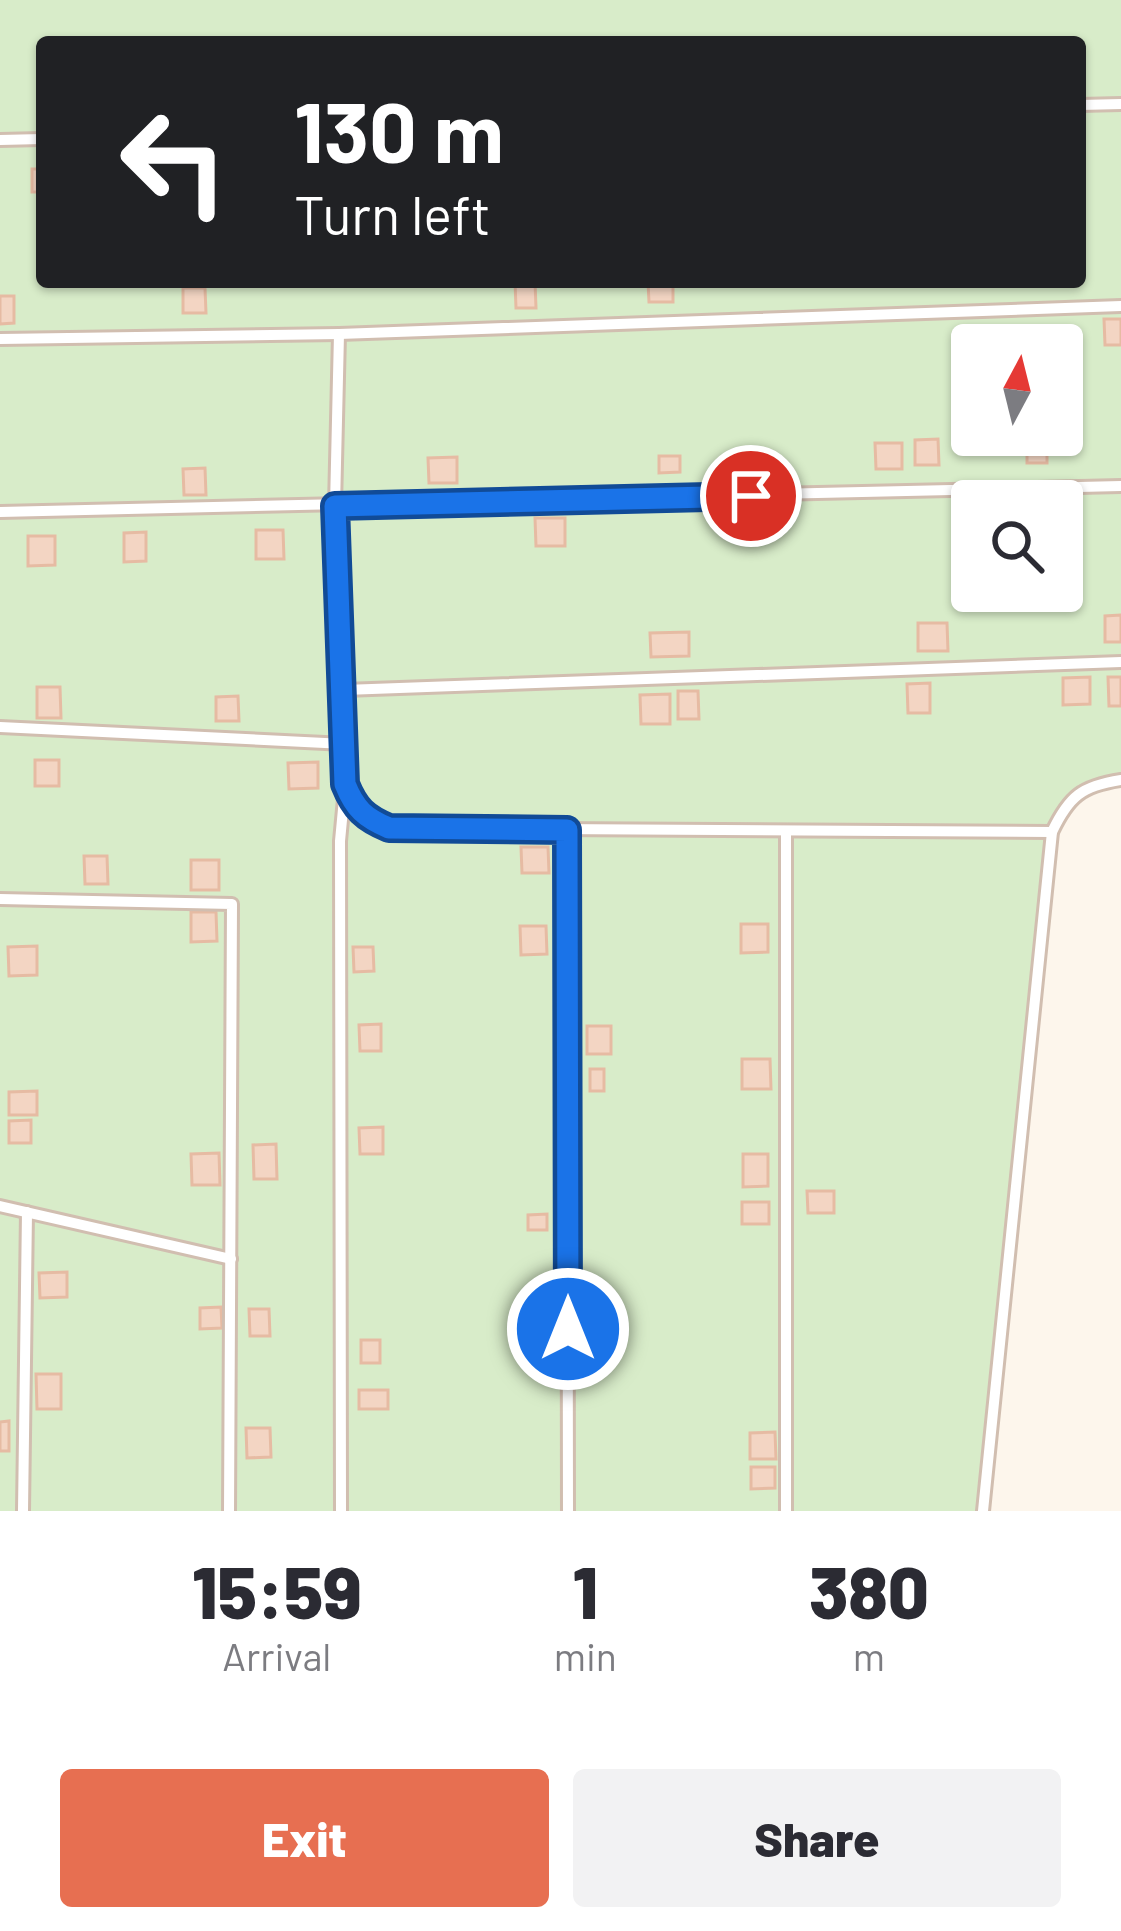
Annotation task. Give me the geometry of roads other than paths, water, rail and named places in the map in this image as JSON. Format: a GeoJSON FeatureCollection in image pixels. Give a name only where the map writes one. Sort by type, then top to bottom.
{"type":"FeatureCollection","features":[{"type":"Feature","properties":{"kind":"lane"},"geometry":{"type":"LineString","coordinates":[[1086,105],[1121,104]]}},
{"type":"Feature","properties":{"kind":"lane"},"geometry":{"type":"LineString","coordinates":[[0,140],[36,139]]}},
{"type":"Feature","properties":{"kind":"lane"},"geometry":{"type":"LineString","coordinates":[[0,340],[339,334],[1121,306]]}},
{"type":"Feature","properties":{"kind":"lane"},"geometry":{"type":"LineString","coordinates":[[339,334],[335,506],[345,744],[340,841],[341,1511]]}},
{"type":"Feature","properties":{"kind":"lane"},"geometry":{"type":"LineString","coordinates":[[0,512],[1121,487]]}},
{"type":"Feature","properties":{"kind":"lane"},"geometry":{"type":"LineString","coordinates":[[344,690],[1121,662]]}},
{"type":"Feature","properties":{"kind":"lane"},"geometry":{"type":"LineString","coordinates":[[0,728],[345,744]]}},
{"type":"Feature","properties":{"kind":"lane"},"geometry":{"type":"LineString","coordinates":[[983,1511],[1052,832],[1066,802],[1085,786],[1121,780]]}},
{"type":"Feature","properties":{"kind":"lane"},"geometry":{"type":"LineString","coordinates":[[345,784],[365,818],[389,828],[1052,832]]}},
{"type":"Feature","properties":{"kind":"lane"},"geometry":{"type":"LineString","coordinates":[[567,830],[568,1511]]}},
{"type":"Feature","properties":{"kind":"lane"},"geometry":{"type":"LineString","coordinates":[[786,831],[786,1511]]}},
{"type":"Feature","properties":{"kind":"lane"},"geometry":{"type":"LineString","coordinates":[[0,899],[232,904],[229,1511]]}},
{"type":"Feature","properties":{"kind":"lane"},"geometry":{"type":"LineString","coordinates":[[0,1206],[231,1258]]}},
{"type":"Feature","properties":{"kind":"lane"},"geometry":{"type":"LineString","coordinates":[[23,1511],[27,1212]]}}]}
